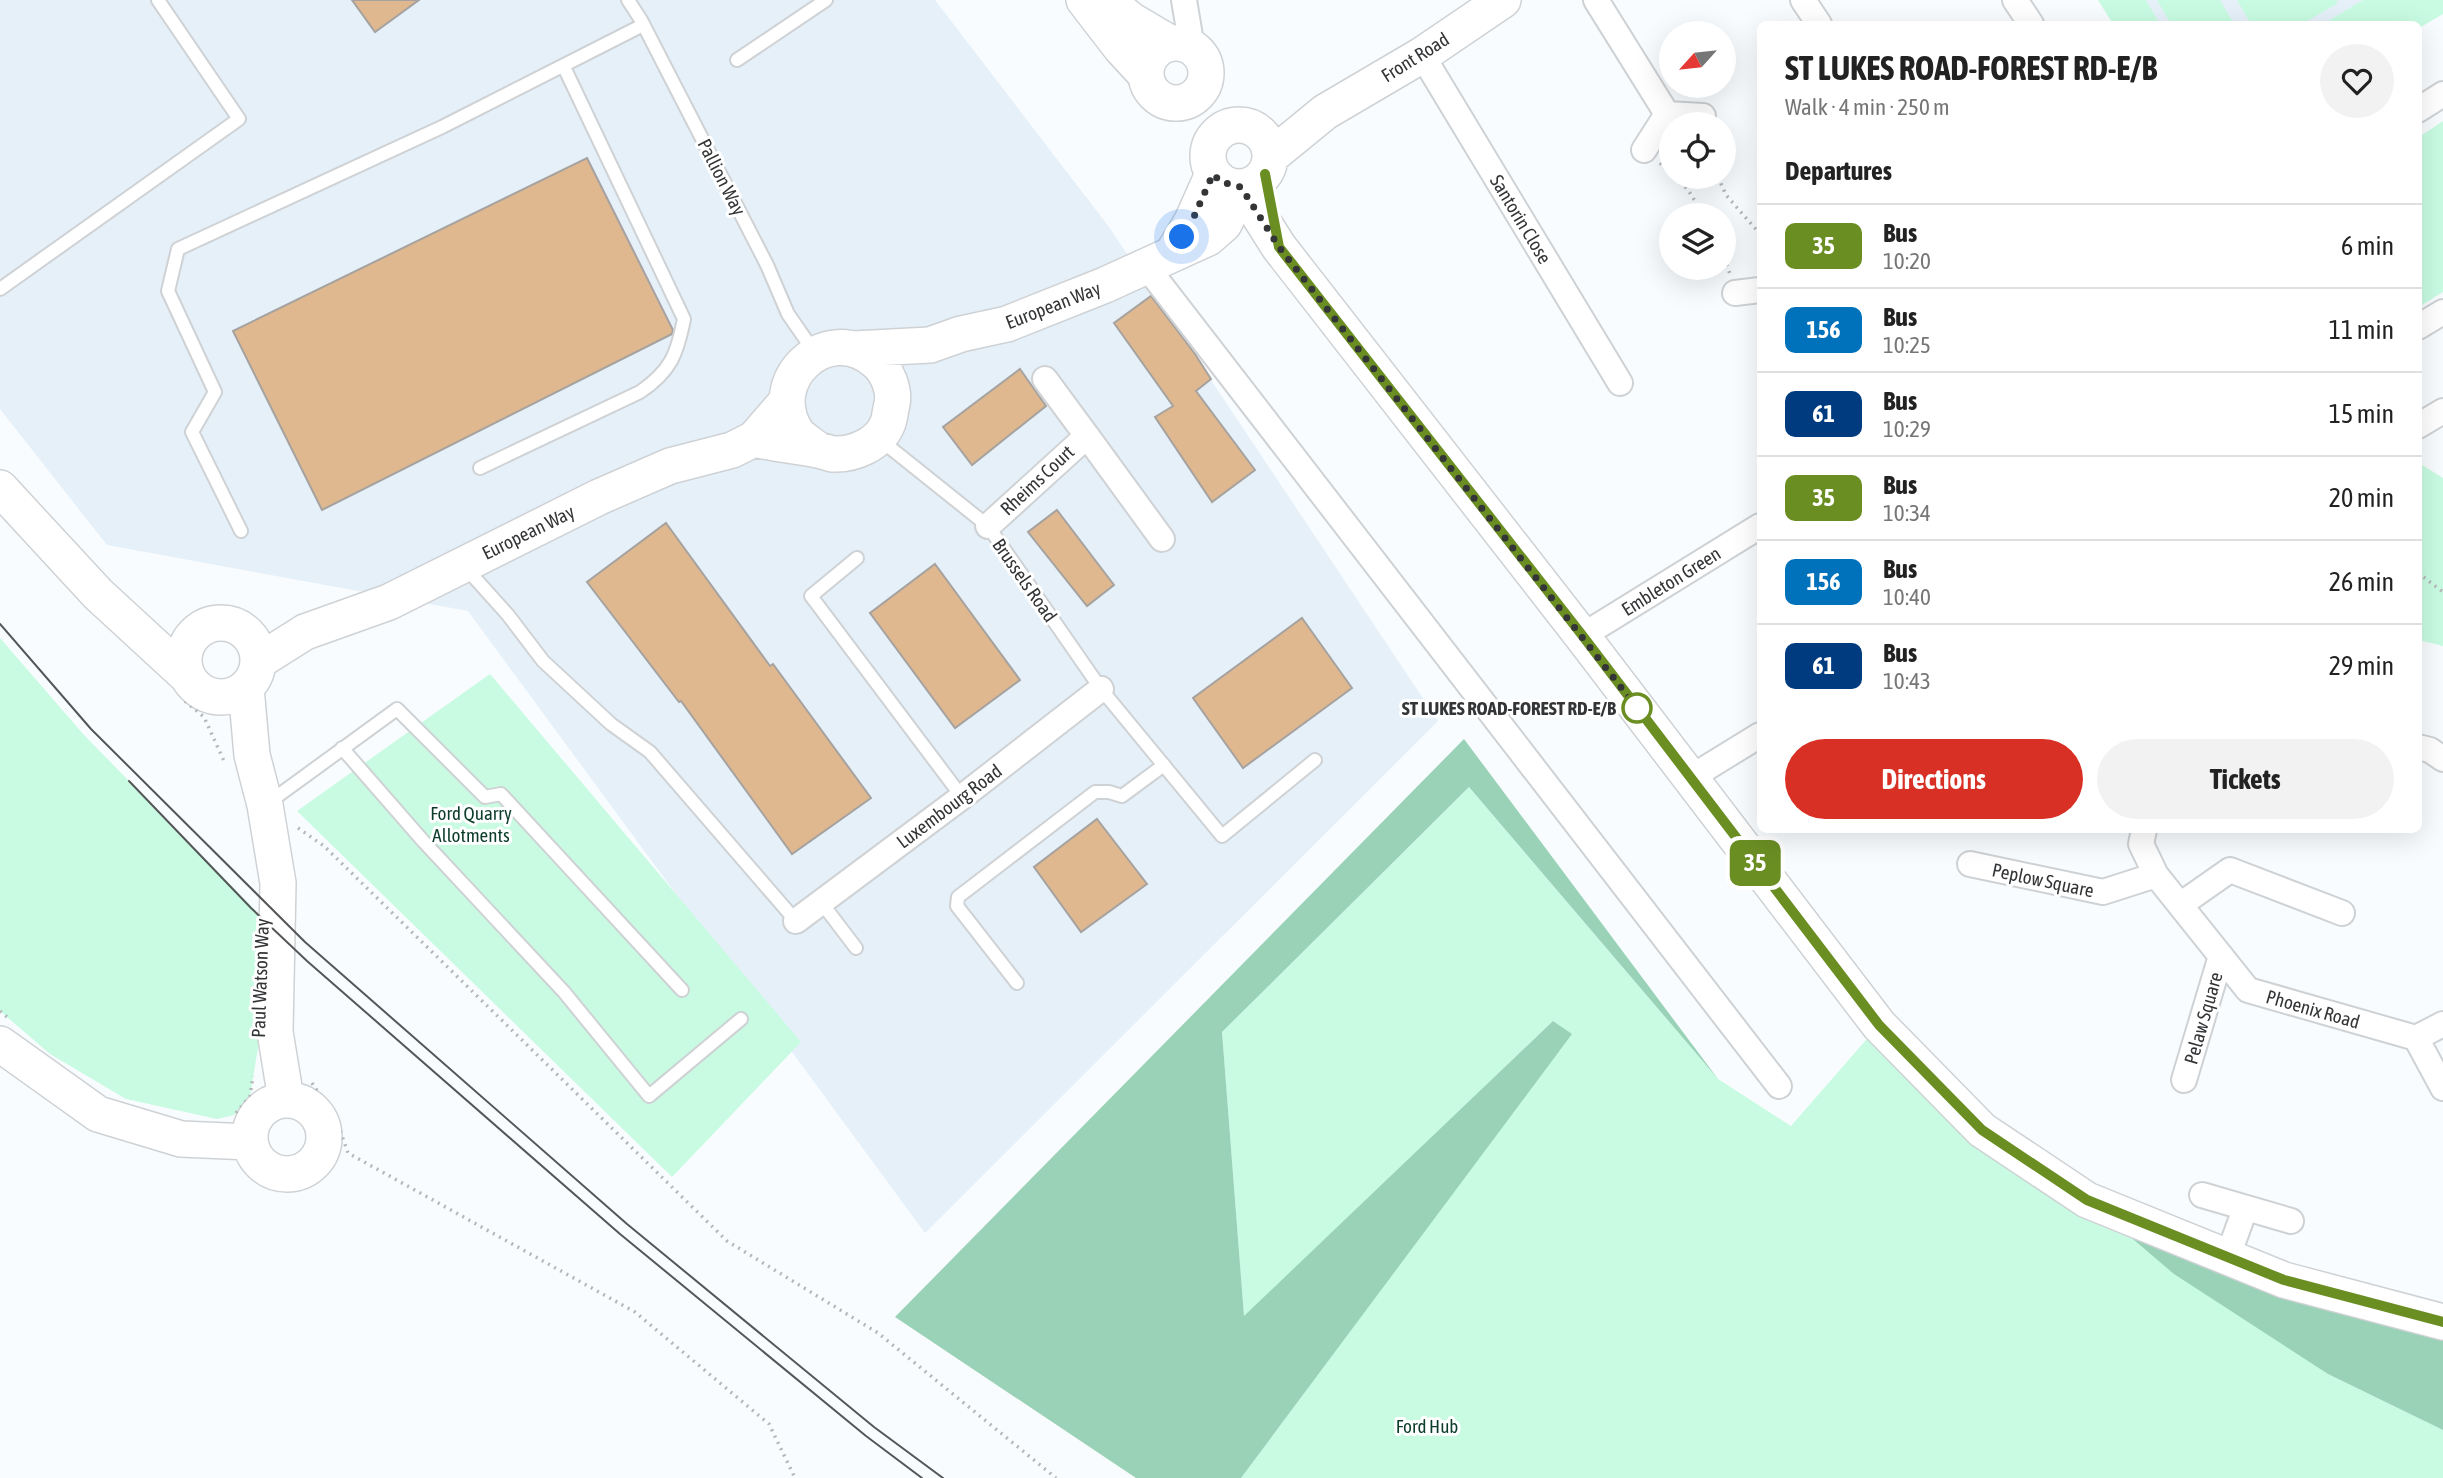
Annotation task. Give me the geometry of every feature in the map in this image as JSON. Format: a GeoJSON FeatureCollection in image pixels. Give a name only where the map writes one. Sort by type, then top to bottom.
{"type":"FeatureCollection","features":[{"type":"Feature","properties":{"kind":"main road"},"geometry":{"type":"LineString","coordinates":[[1084,0],[1154,88],[1239,172]]}},
{"type":"Feature","properties":{"kind":"main road"},"geometry":{"type":"LineString","coordinates":[[1106,0],[1131,20],[1190,54],[1247,126],[1264,137],[1268,145],[1239,172]]}},
{"type":"Feature","properties":{"kind":"main road","name":"Front Road"},"geometry":{"type":"LineString","coordinates":[[1325,112],[1422,55],[1503,0]]}},
{"type":"Feature","properties":{"kind":"main road"},"geometry":{"type":"LineString","coordinates":[[1153,53],[1190,54],[1203,87],[1197,96],[1183,103],[1154,88],[1147,62],[1153,53]]}},
{"type":"Feature","properties":{"kind":"main road"},"geometry":{"type":"LineString","coordinates":[[1239,172],[1325,112]]}},
{"type":"Feature","properties":{"kind":"main road"},"geometry":{"type":"LineString","coordinates":[[1325,112],[1229,127],[1219,132],[1279,247],[1582,635],[1879,1025],[1982,1130],[2087,1200],[2284,1280],[2443,1322]]}},
{"type":"Feature","properties":{"kind":"main road","name":"European Way"},"geometry":{"type":"LineString","coordinates":[[854,349],[930,345],[961,334],[1018,320],[1159,260],[1209,237],[1224,223],[1233,208],[1239,172]]}},
{"type":"Feature","properties":{"kind":"main road"},"geometry":{"type":"LineString","coordinates":[[754,439],[832,454],[855,452],[878,438],[887,425],[893,398],[930,345]]}},
{"type":"Feature","properties":{"kind":"main road"},"geometry":{"type":"LineString","coordinates":[[818,450],[798,434],[787,410],[788,386],[800,365],[815,354],[833,348],[854,349],[874,360],[883,370],[893,398]]}},
{"type":"Feature","properties":{"kind":"main road"},"geometry":{"type":"LineString","coordinates":[[754,439],[787,401]]}},
{"type":"Feature","properties":{"kind":"main road","name":"European Way"},"geometry":{"type":"LineString","coordinates":[[244,671],[305,632],[389,602],[462,564],[670,466],[732,450],[754,439]]}},
{"type":"Feature","properties":{"kind":"main road"},"geometry":{"type":"LineString","coordinates":[[0,488],[98,594],[138,628],[182,685],[199,691],[244,671]]}},
{"type":"Feature","properties":{"kind":"main road"},"geometry":{"type":"LineString","coordinates":[[138,628],[178,632],[220,623],[233,625],[244,671],[238,759],[265,805],[278,883],[275,1032],[298,1090],[305,1104],[316,1113],[325,1137],[319,1157],[310,1167],[299,1173],[276,1173],[259,1162],[242,1128]]}},
{"type":"Feature","properties":{"kind":"main road"},"geometry":{"type":"LineString","coordinates":[[182,685],[184,652],[188,642],[203,628]]}},
{"type":"Feature","properties":{"kind":"main road"},"geometry":{"type":"LineString","coordinates":[[5,1032],[97,1114],[180,1139],[250,1128],[262,1108],[298,1090]]}},
{"type":"Feature","properties":{"kind":"street"},"geometry":{"type":"LineString","coordinates":[[1184,0],[1190,54]]}},
{"type":"Feature","properties":{"kind":"street"},"geometry":{"type":"LineString","coordinates":[[1596,0],[1666,112]]}},
{"type":"Feature","properties":{"kind":"street"},"geometry":{"type":"LineString","coordinates":[[1803,0],[1817,21]]}},
{"type":"Feature","properties":{"kind":"street"},"geometry":{"type":"LineString","coordinates":[[2015,0],[2029,21]]}},
{"type":"Feature","properties":{"kind":"street","name":"Santorin Close"},"geometry":{"type":"LineString","coordinates":[[1422,55],[1620,383]]}},
{"type":"Feature","properties":{"kind":"street"},"geometry":{"type":"LineString","coordinates":[[2422,107],[2443,94]]}},
{"type":"Feature","properties":{"kind":"street"},"geometry":{"type":"LineString","coordinates":[[1644,150],[1659,127]]}},
{"type":"Feature","properties":{"kind":"street"},"geometry":{"type":"LineString","coordinates":[[1159,260],[1779,1086]]}},
{"type":"Feature","properties":{"kind":"street"},"geometry":{"type":"LineString","coordinates":[[1735,293],[1757,290]]}},
{"type":"Feature","properties":{"kind":"street","name":"Rheims Court"},"geometry":{"type":"LineString","coordinates":[[1045,379],[1162,540]]}},
{"type":"Feature","properties":{"kind":"street"},"geometry":{"type":"LineString","coordinates":[[2422,424],[2443,411]]}},
{"type":"Feature","properties":{"kind":"street","name":"Rheims Court"},"geometry":{"type":"LineString","coordinates":[[988,526],[1087,436]]}},
{"type":"Feature","properties":{"kind":"street","name":"Embleton Green"},"geometry":{"type":"LineString","coordinates":[[1582,635],[1757,528]]}},
{"type":"Feature","properties":{"kind":"street","name":"Luxembourg Road"},"geometry":{"type":"LineString","coordinates":[[796,921],[1101,689]]}},
{"type":"Feature","properties":{"kind":"street"},"geometry":{"type":"LineString","coordinates":[[1690,778],[1757,738]]}},
{"type":"Feature","properties":{"kind":"street"},"geometry":{"type":"LineString","coordinates":[[2422,748],[2443,759]]}},
{"type":"Feature","properties":{"kind":"street","name":"Phoenix Road"},"geometry":{"type":"LineString","coordinates":[[2143,833],[2141,845],[2156,875],[2248,990],[2416,1038]]}},
{"type":"Feature","properties":{"kind":"street","name":"Peplow Square"},"geometry":{"type":"LineString","coordinates":[[1970,864],[2103,892],[2156,875]]}},
{"type":"Feature","properties":{"kind":"street"},"geometry":{"type":"LineString","coordinates":[[2180,905],[2230,870],[2342,913]]}},
{"type":"Feature","properties":{"kind":"street","name":"Pelaw Square"},"geometry":{"type":"LineString","coordinates":[[2185,1080],[2221,956]]}},
{"type":"Feature","properties":{"kind":"street"},"geometry":{"type":"LineString","coordinates":[[2443,1024],[2416,1038],[2443,1088]]}},
{"type":"Feature","properties":{"kind":"street"},"geometry":{"type":"LineString","coordinates":[[2202,1195],[2291,1221]]}},
{"type":"Feature","properties":{"kind":"street"},"geometry":{"type":"LineString","coordinates":[[2228,1256],[2245,1209]]}},
{"type":"Feature","properties":{"kind":"lane"},"geometry":{"type":"LineString","coordinates":[[0,289],[239,118],[158,0]]}},
{"type":"Feature","properties":{"kind":"lane","name":"Pallion Way"},"geometry":{"type":"LineString","coordinates":[[628,0],[767,265],[788,314],[815,354]]}},
{"type":"Feature","properties":{"kind":"lane"},"geometry":{"type":"LineString","coordinates":[[737,60],[826,0]]}},
{"type":"Feature","properties":{"kind":"lane"},"geometry":{"type":"LineString","coordinates":[[241,531],[192,432],[215,392],[168,291],[177,249],[442,127],[643,25]]}},
{"type":"Feature","properties":{"kind":"lane"},"geometry":{"type":"LineString","coordinates":[[480,468],[640,391],[657,380],[677,352],[684,319],[564,67]]}},
{"type":"Feature","properties":{"kind":"lane","name":"Brussels Road"},"geometry":{"type":"LineString","coordinates":[[878,438],[988,526],[1101,689],[1222,836],[1315,760]]}},
{"type":"Feature","properties":{"kind":"lane"},"geometry":{"type":"LineString","coordinates":[[857,558],[811,596],[962,797]]}},
{"type":"Feature","properties":{"kind":"lane"},"geometry":{"type":"LineString","coordinates":[[462,564],[508,615],[543,661],[611,724],[650,752],[796,921]]}},
{"type":"Feature","properties":{"kind":"lane"},"geometry":{"type":"LineString","coordinates":[[265,805],[397,709],[485,797],[501,794],[682,990]]}},
{"type":"Feature","properties":{"kind":"lane"},"geometry":{"type":"LineString","coordinates":[[342,748],[424,842],[565,992],[649,1096],[741,1019]]}},
{"type":"Feature","properties":{"kind":"lane"},"geometry":{"type":"LineString","coordinates":[[1017,983],[957,906],[958,897],[1095,792],[1122,796],[1164,765]]}},
{"type":"Feature","properties":{"kind":"lane"},"geometry":{"type":"LineString","coordinates":[[821,902],[856,948]]}},
{"type":"Feature","properties":{"kind":"path"},"geometry":{"type":"LineString","coordinates":[[1723,189],[1757,231]]}},
{"type":"Feature","properties":{"kind":"path"},"geometry":{"type":"LineString","coordinates":[[2422,576],[2443,592]]}},
{"type":"Feature","properties":{"kind":"path"},"geometry":{"type":"LineString","coordinates":[[182,685],[238,759]]}},
{"type":"Feature","properties":{"kind":"path"},"geometry":{"type":"LineString","coordinates":[[265,805],[324,846],[727,1241],[878,1333],[1056,1478]]}},
{"type":"Feature","properties":{"kind":"path"},"geometry":{"type":"LineString","coordinates":[[0,1011],[5,1032]]}},
{"type":"Feature","properties":{"kind":"path"},"geometry":{"type":"LineString","coordinates":[[242,1128],[254,1069]]}},
{"type":"Feature","properties":{"kind":"path"},"geometry":{"type":"LineString","coordinates":[[298,1090],[336,1119],[348,1153],[635,1312],[769,1424],[795,1478]]}},
{"type":"Feature","properties":{"kind":"shaded area"},"geometry":{"type":"Polygon","coordinates":[[[0,0],[935,0],[1109,227],[1438,721],[925,1233],[468,611],[107,545],[0,409],[0,0]]]}},
{"type":"Feature","properties":{"kind":"shaded area"},"geometry":{"type":"Polygon","coordinates":[[[2146,0],[2363,0],[2328,21],[2158,21],[2146,0]]]}},
{"type":"Feature","properties":{"kind":"green space"},"geometry":{"type":"Polygon","coordinates":[[[2098,0],[2146,0],[2158,21],[2111,21],[2098,0]]]}},
{"type":"Feature","properties":{"kind":"green space"},"geometry":{"type":"Polygon","coordinates":[[[2157,0],[2220,0],[2232,21],[2169,21],[2157,0]]]}},
{"type":"Feature","properties":{"kind":"green space"},"geometry":{"type":"Polygon","coordinates":[[[2237,0],[2336,0],[2338,3],[2307,21],[2249,21],[2237,0]]]}},
{"type":"Feature","properties":{"kind":"green space"},"geometry":{"type":"Polygon","coordinates":[[[2363,0],[2443,0],[2443,14],[2422,26],[2422,21],[2328,21],[2363,0]]]}},
{"type":"Feature","properties":{"kind":"green space"},"geometry":{"type":"Polygon","coordinates":[[[2443,121],[2443,292],[2422,305],[2422,135],[2443,121]]]}},
{"type":"Feature","properties":{"kind":"green space"},"geometry":{"type":"Polygon","coordinates":[[[2422,465],[2443,478],[2443,646],[2422,641],[2422,465]]]}},
{"type":"Feature","properties":{"kind":"green space"},"geometry":{"type":"Polygon","coordinates":[[[0,638],[84,735],[262,917],[261,1030],[250,1096],[234,1115],[217,1119],[126,1099],[50,1054],[0,1011],[0,638]]]}},
{"type":"Feature","properties":{"kind":"green space","name":"Ford Quarry Allotments"},"geometry":{"type":"Polygon","coordinates":[[[490,674],[801,1042],[672,1177],[297,811],[490,674]]]}},
{"type":"Feature","properties":{"kind":"green space"},"geometry":{"type":"Polygon","coordinates":[[[1464,739],[1718,1079],[1469,787],[1222,1032],[1244,1316],[1553,1021],[1572,1034],[1241,1478],[1136,1478],[895,1317],[1464,739]]]}},
{"type":"Feature","properties":{"kind":"green space","name":"Ford Hub"},"geometry":{"type":"Polygon","coordinates":[[[1469,787],[1718,1079],[1791,1126],[1879,1025],[1982,1130],[2328,1374],[2443,1430],[2443,1478],[1241,1478],[1571,1034],[1553,1021],[1244,1317],[1222,1032],[1469,787]]]}},
{"type":"Feature","properties":{"kind":"green space"},"geometry":{"type":"Polygon","coordinates":[[[2087,1200],[2443,1322],[2443,1430],[2328,1374],[2174,1274],[2087,1200]]]}},
{"type":"Feature","properties":{"kind":"building"},"geometry":{"type":"Polygon","coordinates":[[[352,0],[419,0],[375,32],[352,0]]]}},
{"type":"Feature","properties":{"kind":"building"},"geometry":{"type":"Polygon","coordinates":[[[587,158],[673,330],[672,334],[322,510],[233,331],[587,158]]]}},
{"type":"Feature","properties":{"kind":"building"},"geometry":{"type":"Polygon","coordinates":[[[1151,296],[1211,379],[1196,391],[1255,470],[1212,502],[1155,417],[1173,406],[1114,323],[1151,296]]]}},
{"type":"Feature","properties":{"kind":"building"},"geometry":{"type":"Polygon","coordinates":[[[1020,369],[1046,406],[972,465],[943,427],[1020,369]]]}},
{"type":"Feature","properties":{"kind":"building"},"geometry":{"type":"Polygon","coordinates":[[[1057,510],[1114,585],[1087,606],[1028,532],[1057,510]]]}},
{"type":"Feature","properties":{"kind":"building"},"geometry":{"type":"Polygon","coordinates":[[[666,523],[871,798],[792,854],[681,701],[679,702],[587,582],[666,523]]]}},
{"type":"Feature","properties":{"kind":"building"},"geometry":{"type":"Polygon","coordinates":[[[935,564],[1020,680],[955,728],[870,613],[935,564]]]}},
{"type":"Feature","properties":{"kind":"building"},"geometry":{"type":"Polygon","coordinates":[[[1302,618],[1352,688],[1243,768],[1193,698],[1302,618]]]}},
{"type":"Feature","properties":{"kind":"building"},"geometry":{"type":"Polygon","coordinates":[[[1097,819],[1147,884],[1081,932],[1034,867],[1097,819]]]}},
{"type":"Feature","properties":{"kind":"tram line"},"geometry":{"type":"LineString","coordinates":[[0,624],[91,729],[305,942],[627,1224],[874,1427],[943,1478]]}},
{"type":"Feature","properties":{"kind":"tram line"},"geometry":{"type":"LineString","coordinates":[[129,781],[251,908],[307,961],[620,1234],[866,1436],[922,1478]]}},
{"type":"Feature","properties":{"kind":"bus line","name":"35"},"geometry":{"type":"LineString","coordinates":[[1265,174],[1279,247],[1582,635],[1879,1025],[1982,1130],[2087,1200],[2284,1280],[2443,1322]]}},
{"type":"Feature","properties":{"kind":"place","name":"ST LUKES ROAD-FOREST RD-E/B"},"geometry":{"type":"Point","coordinates":[1637,708]}},
{"type":"Feature","properties":{"kind":"route"},"geometry":{"type":"LineString","coordinates":[[1182,237],[1213,174],[1221,182],[1241,187],[1279,247],[1644,717],[1637,708]]}}]}
